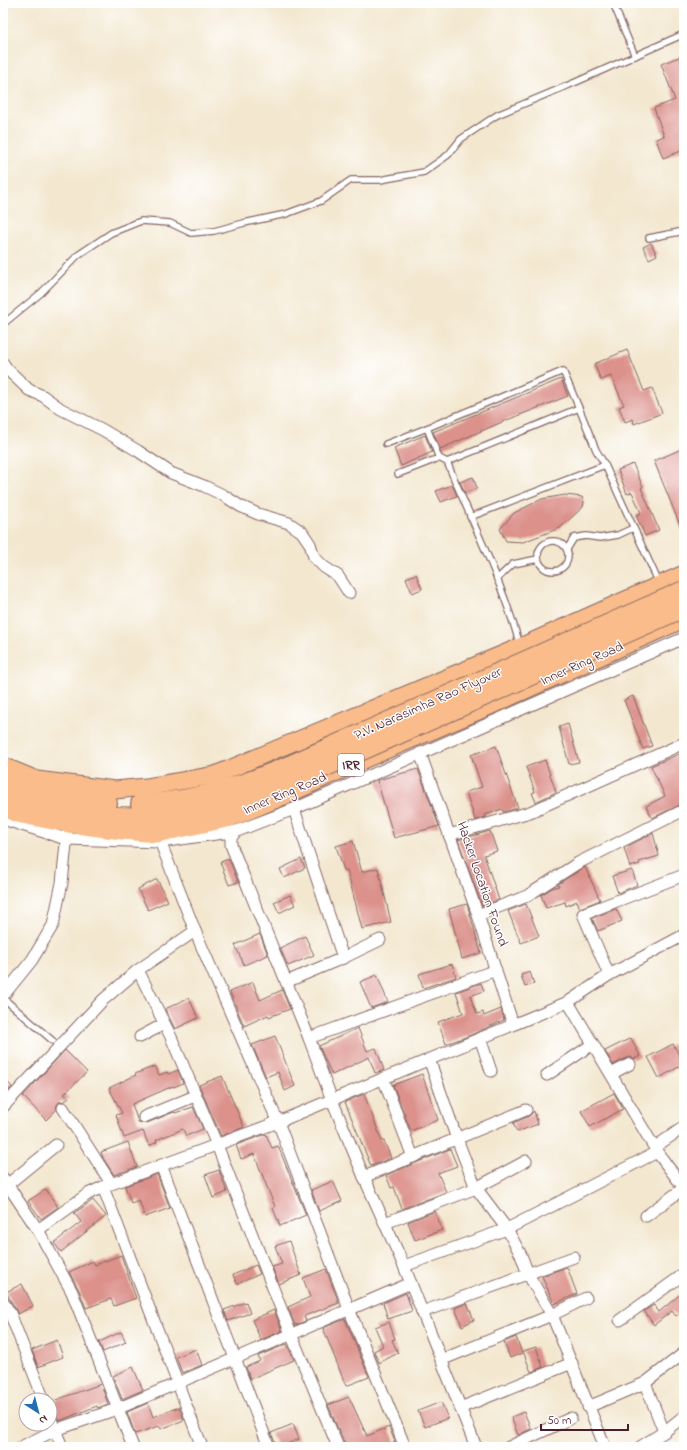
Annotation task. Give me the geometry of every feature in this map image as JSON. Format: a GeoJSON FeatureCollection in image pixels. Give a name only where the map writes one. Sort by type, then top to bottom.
{"type":"FeatureCollection","features":[{"type":"Feature","properties":{"kind":"highway","name":"P.V. Narasimha Rao Flyover"},"geometry":{"type":"LineString","coordinates":[[3,777],[46,792],[71,798],[122,804],[151,804],[181,800],[224,790],[277,772],[684,591]]}},
{"type":"Feature","properties":{"kind":"highway","name":"P.V. Narasimha Rao Flyover"},"geometry":{"type":"LineString","coordinates":[[3,793],[42,806],[70,812],[122,818],[184,814],[213,808],[248,797],[303,776],[684,607]]}},
{"type":"Feature","properties":{"kind":"main road"},"geometry":{"type":"LineString","coordinates":[[3,766],[37,780],[115,790],[146,787],[215,775],[520,647],[684,574]]}},
{"type":"Feature","properties":{"kind":"main road","name":"Inner Ring Road"},"geometry":{"type":"LineString","coordinates":[[3,808],[67,832],[122,831],[158,838],[231,818],[476,712],[684,619]]}},
{"type":"Feature","properties":{"kind":"street"},"geometry":{"type":"LineString","coordinates":[[3,363],[29,390],[43,396],[61,409],[103,430],[171,473],[204,486],[252,511],[289,524],[302,532],[310,544],[314,557],[324,567],[338,576],[349,593]]}},
{"type":"Feature","properties":{"kind":"street"},"geometry":{"type":"LineString","coordinates":[[405,1447],[349,1309],[278,1122],[195,931],[158,838],[237,831],[294,809],[683,640]]}},
{"type":"Feature","properties":{"kind":"street"},"geometry":{"type":"LineString","coordinates":[[450,835],[530,812],[684,743]]}},
{"type":"Feature","properties":{"kind":"street","name":"Hacker Location Found"},"geometry":{"type":"LineString","coordinates":[[420,754],[478,915],[513,1024]]}},
{"type":"Feature","properties":{"kind":"street"},"geometry":{"type":"LineString","coordinates":[[294,809],[344,958]]}},
{"type":"Feature","properties":{"kind":"street"},"geometry":{"type":"LineString","coordinates":[[478,915],[527,896],[578,863],[684,810]]}},
{"type":"Feature","properties":{"kind":"street"},"geometry":{"type":"LineString","coordinates":[[3,820],[67,832],[62,883],[53,925],[32,960],[3,997]]}},
{"type":"Feature","properties":{"kind":"street"},"geometry":{"type":"LineString","coordinates":[[237,831],[231,837],[231,845],[309,1038],[332,1100],[364,1177],[404,1266],[476,1447]]}},
{"type":"Feature","properties":{"kind":"street"},"geometry":{"type":"LineString","coordinates":[[609,975],[583,914],[684,875]]}},
{"type":"Feature","properties":{"kind":"street"},"geometry":{"type":"LineString","coordinates":[[3,1107],[103,1000],[138,970],[195,931]]}},
{"type":"Feature","properties":{"kind":"street"},"geometry":{"type":"LineString","coordinates":[[38,1230],[88,1194],[107,1185],[278,1122],[568,1002],[609,975],[684,935]]}},
{"type":"Feature","properties":{"kind":"street"},"geometry":{"type":"LineString","coordinates":[[286,982],[344,958],[380,940]]}},
{"type":"Feature","properties":{"kind":"street"},"geometry":{"type":"LineString","coordinates":[[138,970],[171,1037],[217,1145],[291,1334],[338,1447]]}},
{"type":"Feature","properties":{"kind":"street"},"geometry":{"type":"LineString","coordinates":[[309,1038],[496,970]]}},
{"type":"Feature","properties":{"kind":"street"},"geometry":{"type":"LineString","coordinates":[[568,1002],[656,1150],[684,1188],[646,1216]]}},
{"type":"Feature","properties":{"kind":"street"},"geometry":{"type":"LineString","coordinates":[[140,1038],[164,1024]]}},
{"type":"Feature","properties":{"kind":"street"},"geometry":{"type":"LineString","coordinates":[[480,1038],[491,1070]]}},
{"type":"Feature","properties":{"kind":"street"},"geometry":{"type":"LineString","coordinates":[[546,1075],[593,1044]]}},
{"type":"Feature","properties":{"kind":"street"},"geometry":{"type":"LineString","coordinates":[[429,1059],[476,1188],[507,1229],[521,1255],[528,1274],[552,1315],[604,1447]]}},
{"type":"Feature","properties":{"kind":"street"},"geometry":{"type":"LineString","coordinates":[[611,1074],[630,1064]]}},
{"type":"Feature","properties":{"kind":"street"},"geometry":{"type":"LineString","coordinates":[[383,1078],[413,1157]]}},
{"type":"Feature","properties":{"kind":"street"},"geometry":{"type":"LineString","coordinates":[[144,1117],[195,1096]]}},
{"type":"Feature","properties":{"kind":"street"},"geometry":{"type":"LineString","coordinates":[[63,1108],[107,1185],[177,1383],[202,1447]]}},
{"type":"Feature","properties":{"kind":"street"},"geometry":{"type":"LineString","coordinates":[[364,1177],[526,1110]]}},
{"type":"Feature","properties":{"kind":"street"},"geometry":{"type":"LineString","coordinates":[[404,1266],[507,1229],[656,1150],[684,1127]]}},
{"type":"Feature","properties":{"kind":"street"},"geometry":{"type":"LineString","coordinates":[[56,1146],[5,1182],[38,1230],[72,1292],[133,1447]]}},
{"type":"Feature","properties":{"kind":"street"},"geometry":{"type":"LineString","coordinates":[[385,1223],[476,1188],[526,1161]]}},
{"type":"Feature","properties":{"kind":"street"},"geometry":{"type":"LineString","coordinates":[[161,1165],[269,1447]]}},
{"type":"Feature","properties":{"kind":"street"},"geometry":{"type":"LineString","coordinates":[[422,1312],[574,1257]]}},
{"type":"Feature","properties":{"kind":"street"},"geometry":{"type":"LineString","coordinates":[[620,1320],[684,1274]]}},
{"type":"Feature","properties":{"kind":"street"},"geometry":{"type":"LineString","coordinates":[[58,1429],[117,1409],[411,1283]]}},
{"type":"Feature","properties":{"kind":"street"},"geometry":{"type":"LineString","coordinates":[[442,1360],[552,1315],[586,1298]]}},
{"type":"Feature","properties":{"kind":"street"},"geometry":{"type":"LineString","coordinates":[[3,1302],[10,1313],[41,1392]]}},
{"type":"Feature","properties":{"kind":"street"},"geometry":{"type":"LineString","coordinates":[[588,1407],[645,1383],[684,1353]]}},
{"type":"Feature","properties":{"kind":"street"},"geometry":{"type":"LineString","coordinates":[[460,1408],[572,1363]]}},
{"type":"Feature","properties":{"kind":"street"},"geometry":{"type":"LineString","coordinates":[[645,1383],[664,1432]]}},
{"type":"Feature","properties":{"kind":"street"},"geometry":{"type":"LineString","coordinates":[[640,1447],[664,1432],[684,1416]]}},
{"type":"Feature","properties":{"kind":"street"},"geometry":{"type":"LineString","coordinates":[[509,1447],[571,1418]]}},
{"type":"Feature","properties":{"kind":"street"},"geometry":{"type":"LineString","coordinates":[[21,1447],[51,1432]]}},
{"type":"Feature","properties":{"kind":"street"},"geometry":{"type":"LineString","coordinates":[[56,1432],[62,1447]]}},
{"type":"Feature","properties":{"kind":"lane"},"geometry":{"type":"LineString","coordinates":[[613,3],[634,56]]}},
{"type":"Feature","properties":{"kind":"lane"},"geometry":{"type":"LineString","coordinates":[[3,324],[41,293],[78,255],[111,233],[141,221],[170,224],[191,233],[214,231],[286,214],[321,201],[352,180],[380,180],[424,172],[448,155],[461,139],[497,115],[684,34]]}},
{"type":"Feature","properties":{"kind":"lane"},"geometry":{"type":"LineString","coordinates":[[649,238],[684,230]]}},
{"type":"Feature","properties":{"kind":"lane"},"geometry":{"type":"LineString","coordinates":[[386,444],[563,371],[596,450],[605,464],[659,584]]}},
{"type":"Feature","properties":{"kind":"lane"},"geometry":{"type":"LineString","coordinates":[[447,462],[579,408]]}},
{"type":"Feature","properties":{"kind":"lane"},"geometry":{"type":"LineString","coordinates":[[427,428],[439,458],[447,462],[497,580],[520,647],[536,685]]}},
{"type":"Feature","properties":{"kind":"lane"},"geometry":{"type":"LineString","coordinates":[[398,474],[439,458]]}},
{"type":"Feature","properties":{"kind":"lane"},"geometry":{"type":"LineString","coordinates":[[470,517],[605,464]]}},
{"type":"Feature","properties":{"kind":"lane"},"geometry":{"type":"LineString","coordinates":[[567,549],[574,538],[586,536],[600,538],[618,535],[633,528]]}},
{"type":"Feature","properties":{"kind":"lane"},"geometry":{"type":"LineString","coordinates":[[551,540],[560,542],[567,549],[569,558],[564,567],[560,570],[551,571],[542,567],[538,559],[539,549],[546,542],[551,540]]}},
{"type":"Feature","properties":{"kind":"lane"},"geometry":{"type":"LineString","coordinates":[[497,580],[513,564],[538,559]]}},
{"type":"Feature","properties":{"kind":"lane"},"geometry":{"type":"LineString","coordinates":[[3,997],[53,1041]]}},
{"type":"Feature","properties":{"kind":"building"},"geometry":{"type":"Polygon","coordinates":[[[684,55],[684,150],[663,158],[656,139],[664,136],[654,108],[675,100],[661,64],[684,55]]]}},
{"type":"Feature","properties":{"kind":"building"},"geometry":{"type":"Polygon","coordinates":[[[651,243],[657,255],[649,259],[643,247],[651,243]]]}},
{"type":"Feature","properties":{"kind":"building"},"geometry":{"type":"Polygon","coordinates":[[[627,350],[644,391],[652,388],[662,413],[634,424],[633,419],[625,422],[619,407],[624,405],[611,376],[601,380],[594,364],[627,350]]]}},
{"type":"Feature","properties":{"kind":"building"},"geometry":{"type":"Polygon","coordinates":[[[561,379],[568,396],[502,422],[440,449],[433,432],[561,379]]]}},
{"type":"Feature","properties":{"kind":"building"},"geometry":{"type":"Polygon","coordinates":[[[425,435],[432,452],[401,466],[394,448],[425,435]]]}},
{"type":"Feature","properties":{"kind":"building"},"geometry":{"type":"Polygon","coordinates":[[[684,448],[684,535],[654,461],[684,448]]]}},
{"type":"Feature","properties":{"kind":"building"},"geometry":{"type":"Polygon","coordinates":[[[633,464],[643,487],[641,488],[659,530],[645,536],[636,515],[641,513],[632,492],[627,494],[618,470],[633,464]]]}},
{"type":"Feature","properties":{"kind":"building"},"geometry":{"type":"Polygon","coordinates":[[[473,477],[477,488],[465,493],[460,482],[473,477]]]}},
{"type":"Feature","properties":{"kind":"building"},"geometry":{"type":"Polygon","coordinates":[[[452,485],[457,496],[441,502],[436,491],[452,485]]]}},
{"type":"Feature","properties":{"kind":"building"},"geometry":{"type":"Polygon","coordinates":[[[565,495],[582,497],[584,502],[583,507],[560,528],[523,542],[506,541],[500,529],[514,513],[542,499],[565,495]]]}},
{"type":"Feature","properties":{"kind":"building"},"geometry":{"type":"Polygon","coordinates":[[[416,574],[422,589],[412,593],[406,578],[416,574]]]}},
{"type":"Feature","properties":{"kind":"building"},"geometry":{"type":"Polygon","coordinates":[[[633,696],[652,746],[643,749],[624,700],[633,696]]]}},
{"type":"Feature","properties":{"kind":"building"},"geometry":{"type":"Polygon","coordinates":[[[568,724],[579,762],[569,764],[559,727],[568,724]]]}},
{"type":"Feature","properties":{"kind":"building"},"geometry":{"type":"Polygon","coordinates":[[[496,746],[518,808],[503,812],[502,809],[485,815],[486,817],[475,820],[466,792],[482,787],[471,755],[496,746]]]}},
{"type":"Feature","properties":{"kind":"building"},"geometry":{"type":"Polygon","coordinates":[[[684,752],[684,803],[652,818],[646,806],[665,796],[651,766],[684,752]]]}},
{"type":"Feature","properties":{"kind":"building"},"geometry":{"type":"Polygon","coordinates":[[[545,760],[556,792],[536,802],[532,793],[535,792],[526,767],[545,760]]]}},
{"type":"Feature","properties":{"kind":"building"},"geometry":{"type":"Polygon","coordinates":[[[418,769],[439,826],[394,838],[377,780],[418,769]]]}},
{"type":"Feature","properties":{"kind":"building"},"geometry":{"type":"Polygon","coordinates":[[[490,831],[497,851],[484,855],[499,900],[482,906],[458,840],[490,831]]]}},
{"type":"Feature","properties":{"kind":"building"},"geometry":{"type":"Polygon","coordinates":[[[653,833],[659,856],[639,862],[640,864],[630,867],[624,848],[653,833]]]}},
{"type":"Feature","properties":{"kind":"building"},"geometry":{"type":"Polygon","coordinates":[[[353,841],[362,872],[378,868],[391,922],[362,929],[347,870],[344,870],[336,846],[353,841]]]}},
{"type":"Feature","properties":{"kind":"building"},"geometry":{"type":"Polygon","coordinates":[[[229,859],[238,882],[229,885],[220,862],[229,859]]]}},
{"type":"Feature","properties":{"kind":"building"},"geometry":{"type":"Polygon","coordinates":[[[301,859],[305,868],[284,878],[280,869],[301,859]]]}},
{"type":"Feature","properties":{"kind":"building"},"geometry":{"type":"Polygon","coordinates":[[[585,867],[600,900],[580,908],[577,901],[566,906],[565,902],[546,908],[541,895],[552,888],[559,886],[558,884],[585,867]]]}},
{"type":"Feature","properties":{"kind":"building"},"geometry":{"type":"Polygon","coordinates":[[[632,870],[637,885],[618,893],[612,876],[632,870]]]}},
{"type":"Feature","properties":{"kind":"building"},"geometry":{"type":"Polygon","coordinates":[[[157,879],[168,901],[148,910],[138,889],[157,879]]]}},
{"type":"Feature","properties":{"kind":"building"},"geometry":{"type":"Polygon","coordinates":[[[290,895],[295,905],[279,913],[274,902],[290,895]]]}},
{"type":"Feature","properties":{"kind":"building"},"geometry":{"type":"Polygon","coordinates":[[[467,904],[481,953],[462,959],[449,909],[467,904]]]}},
{"type":"Feature","properties":{"kind":"building"},"geometry":{"type":"Polygon","coordinates":[[[526,904],[539,936],[521,943],[508,911],[526,904]]]}},
{"type":"Feature","properties":{"kind":"building"},"geometry":{"type":"Polygon","coordinates":[[[616,909],[622,921],[598,931],[592,918],[616,909]]]}},
{"type":"Feature","properties":{"kind":"building"},"geometry":{"type":"Polygon","coordinates":[[[260,934],[268,955],[244,965],[235,945],[260,934]]]}},
{"type":"Feature","properties":{"kind":"building"},"geometry":{"type":"Polygon","coordinates":[[[305,936],[314,955],[288,966],[280,948],[305,936]]]}},
{"type":"Feature","properties":{"kind":"building"},"geometry":{"type":"Polygon","coordinates":[[[452,964],[456,977],[423,988],[419,974],[452,964]]]}},
{"type":"Feature","properties":{"kind":"building"},"geometry":{"type":"Polygon","coordinates":[[[530,972],[534,984],[525,987],[521,975],[530,972]]]}},
{"type":"Feature","properties":{"kind":"building"},"geometry":{"type":"Polygon","coordinates":[[[377,975],[388,1002],[371,1008],[360,982],[377,975]]]}},
{"type":"Feature","properties":{"kind":"building"},"geometry":{"type":"Polygon","coordinates":[[[253,982],[260,1000],[282,990],[290,1009],[269,1017],[268,1015],[244,1026],[230,992],[253,982]]]}},
{"type":"Feature","properties":{"kind":"building"},"geometry":{"type":"Polygon","coordinates":[[[481,983],[484,991],[470,996],[477,1014],[483,1012],[484,1016],[501,1009],[504,1020],[471,1035],[446,1044],[438,1022],[463,1013],[456,992],[481,983]]]}},
{"type":"Feature","properties":{"kind":"building"},"geometry":{"type":"Polygon","coordinates":[[[189,998],[198,1018],[175,1029],[165,1009],[189,998]]]}},
{"type":"Feature","properties":{"kind":"building"},"geometry":{"type":"Polygon","coordinates":[[[358,1028],[367,1051],[376,1048],[384,1070],[375,1073],[369,1057],[332,1075],[319,1046],[358,1028]]]}},
{"type":"Feature","properties":{"kind":"building"},"geometry":{"type":"Polygon","coordinates":[[[275,1036],[295,1086],[285,1091],[278,1072],[266,1077],[252,1045],[275,1036]]]}},
{"type":"Feature","properties":{"kind":"building"},"geometry":{"type":"Polygon","coordinates":[[[631,1038],[640,1056],[634,1059],[631,1057],[627,1058],[613,1065],[605,1051],[631,1038]]]}},
{"type":"Feature","properties":{"kind":"building"},"geometry":{"type":"Polygon","coordinates":[[[673,1044],[684,1064],[659,1078],[648,1057],[673,1044]]]}},
{"type":"Feature","properties":{"kind":"building"},"geometry":{"type":"Polygon","coordinates":[[[65,1050],[87,1072],[64,1094],[69,1098],[65,1101],[59,1102],[56,1110],[46,1120],[23,1096],[65,1050]]]}},
{"type":"Feature","properties":{"kind":"building"},"geometry":{"type":"Polygon","coordinates":[[[155,1066],[159,1075],[167,1072],[168,1074],[178,1070],[183,1083],[132,1104],[138,1122],[147,1123],[174,1112],[175,1113],[193,1107],[203,1129],[186,1136],[183,1129],[156,1140],[157,1142],[149,1146],[143,1131],[124,1138],[116,1115],[122,1113],[109,1088],[136,1075],[135,1074],[155,1066]]]}},
{"type":"Feature","properties":{"kind":"building"},"geometry":{"type":"Polygon","coordinates":[[[422,1074],[438,1120],[411,1131],[393,1085],[422,1074]]]}},
{"type":"Feature","properties":{"kind":"building"},"geometry":{"type":"Polygon","coordinates":[[[222,1076],[244,1127],[221,1136],[199,1085],[222,1076]]]}},
{"type":"Feature","properties":{"kind":"building"},"geometry":{"type":"Polygon","coordinates":[[[3,1077],[12,1087],[3,1097],[3,1077]]]}},
{"type":"Feature","properties":{"kind":"building"},"geometry":{"type":"Polygon","coordinates":[[[614,1093],[623,1109],[590,1127],[581,1111],[614,1093]]]}},
{"type":"Feature","properties":{"kind":"building"},"geometry":{"type":"Polygon","coordinates":[[[364,1094],[382,1141],[384,1141],[391,1158],[371,1166],[345,1102],[364,1094]]]}},
{"type":"Feature","properties":{"kind":"building"},"geometry":{"type":"Polygon","coordinates":[[[534,1111],[538,1124],[517,1132],[513,1123],[529,1116],[534,1111]]]}},
{"type":"Feature","properties":{"kind":"building"},"geometry":{"type":"Polygon","coordinates":[[[266,1134],[272,1148],[278,1146],[306,1215],[280,1226],[273,1208],[275,1207],[254,1154],[241,1159],[236,1145],[266,1134]]]}},
{"type":"Feature","properties":{"kind":"building"},"geometry":{"type":"Polygon","coordinates":[[[128,1142],[137,1167],[114,1175],[103,1158],[101,1152],[128,1142]]]}},
{"type":"Feature","properties":{"kind":"building"},"geometry":{"type":"Polygon","coordinates":[[[450,1149],[457,1166],[438,1173],[446,1192],[402,1209],[394,1187],[391,1188],[386,1175],[450,1149]]]}},
{"type":"Feature","properties":{"kind":"building"},"geometry":{"type":"Polygon","coordinates":[[[219,1170],[227,1192],[213,1198],[205,1175],[219,1170]]]}},
{"type":"Feature","properties":{"kind":"building"},"geometry":{"type":"Polygon","coordinates":[[[157,1174],[170,1208],[145,1217],[139,1200],[131,1203],[125,1186],[157,1174]]]}},
{"type":"Feature","properties":{"kind":"building"},"geometry":{"type":"Polygon","coordinates":[[[333,1181],[342,1201],[319,1211],[311,1190],[333,1181]]]}},
{"type":"Feature","properties":{"kind":"building"},"geometry":{"type":"Polygon","coordinates":[[[46,1189],[58,1207],[41,1219],[28,1201],[46,1189]]]}},
{"type":"Feature","properties":{"kind":"building"},"geometry":{"type":"Polygon","coordinates":[[[93,1200],[106,1216],[61,1252],[54,1243],[81,1222],[74,1213],[93,1200]]]}},
{"type":"Feature","properties":{"kind":"building"},"geometry":{"type":"Polygon","coordinates":[[[435,1211],[442,1230],[415,1240],[408,1222],[435,1211]]]}},
{"type":"Feature","properties":{"kind":"building"},"geometry":{"type":"Polygon","coordinates":[[[289,1241],[301,1275],[279,1284],[272,1267],[282,1264],[275,1246],[289,1241]]]}},
{"type":"Feature","properties":{"kind":"building"},"geometry":{"type":"Polygon","coordinates":[[[121,1255],[136,1298],[114,1306],[111,1299],[86,1308],[79,1290],[69,1272],[93,1261],[95,1265],[121,1255]]]}},
{"type":"Feature","properties":{"kind":"building"},"geometry":{"type":"Polygon","coordinates":[[[256,1265],[260,1274],[237,1284],[233,1275],[256,1265]]]}},
{"type":"Feature","properties":{"kind":"building"},"geometry":{"type":"Polygon","coordinates":[[[567,1267],[577,1294],[554,1304],[542,1276],[567,1267]]]}},
{"type":"Feature","properties":{"kind":"building"},"geometry":{"type":"Polygon","coordinates":[[[326,1269],[339,1303],[304,1316],[306,1321],[295,1325],[288,1307],[310,1297],[303,1278],[326,1269]]]}},
{"type":"Feature","properties":{"kind":"building"},"geometry":{"type":"Polygon","coordinates":[[[22,1284],[33,1306],[18,1314],[6,1292],[22,1284]]]}},
{"type":"Feature","properties":{"kind":"building"},"geometry":{"type":"Polygon","coordinates":[[[684,1291],[684,1310],[676,1316],[672,1311],[654,1325],[644,1311],[654,1305],[659,1312],[684,1291]]]}},
{"type":"Feature","properties":{"kind":"building"},"geometry":{"type":"Polygon","coordinates":[[[406,1293],[412,1311],[388,1319],[383,1303],[406,1293]]]}},
{"type":"Feature","properties":{"kind":"building"},"geometry":{"type":"Polygon","coordinates":[[[246,1302],[250,1313],[228,1321],[224,1310],[246,1302]]]}},
{"type":"Feature","properties":{"kind":"building"},"geometry":{"type":"Polygon","coordinates":[[[467,1303],[474,1320],[462,1326],[455,1308],[467,1303]]]}},
{"type":"Feature","properties":{"kind":"building"},"geometry":{"type":"Polygon","coordinates":[[[274,1310],[282,1331],[261,1340],[252,1320],[274,1310]]]}},
{"type":"Feature","properties":{"kind":"building"},"geometry":{"type":"Polygon","coordinates":[[[345,1319],[369,1377],[346,1386],[323,1328],[345,1319]]]}},
{"type":"Feature","properties":{"kind":"building"},"geometry":{"type":"Polygon","coordinates":[[[389,1322],[395,1339],[392,1340],[398,1353],[379,1363],[374,1351],[383,1346],[375,1327],[389,1322]]]}},
{"type":"Feature","properties":{"kind":"building"},"geometry":{"type":"Polygon","coordinates":[[[121,1332],[126,1342],[103,1352],[99,1342],[121,1332]]]}},
{"type":"Feature","properties":{"kind":"building"},"geometry":{"type":"Polygon","coordinates":[[[516,1337],[522,1353],[510,1358],[504,1342],[516,1337]]]}},
{"type":"Feature","properties":{"kind":"building"},"geometry":{"type":"Polygon","coordinates":[[[57,1340],[63,1357],[38,1367],[32,1350],[57,1340]]]}},
{"type":"Feature","properties":{"kind":"building"},"geometry":{"type":"Polygon","coordinates":[[[287,1344],[294,1360],[250,1379],[246,1367],[260,1361],[258,1356],[287,1344]]]}},
{"type":"Feature","properties":{"kind":"building"},"geometry":{"type":"Polygon","coordinates":[[[536,1347],[543,1367],[531,1372],[523,1351],[536,1347]]]}},
{"type":"Feature","properties":{"kind":"building"},"geometry":{"type":"Polygon","coordinates":[[[196,1349],[202,1365],[182,1373],[176,1357],[196,1349]]]}},
{"type":"Feature","properties":{"kind":"building"},"geometry":{"type":"Polygon","coordinates":[[[133,1367],[143,1390],[122,1399],[113,1376],[133,1367]]]}},
{"type":"Feature","properties":{"kind":"building"},"geometry":{"type":"Polygon","coordinates":[[[101,1384],[108,1404],[98,1408],[97,1406],[59,1421],[58,1399],[101,1384]]]}},
{"type":"Feature","properties":{"kind":"building"},"geometry":{"type":"Polygon","coordinates":[[[349,1397],[367,1436],[389,1427],[395,1442],[384,1447],[346,1447],[328,1405],[349,1397]]]}},
{"type":"Feature","properties":{"kind":"building"},"geometry":{"type":"Polygon","coordinates":[[[441,1402],[448,1418],[425,1427],[418,1411],[441,1402]]]}},
{"type":"Feature","properties":{"kind":"building"},"geometry":{"type":"Polygon","coordinates":[[[148,1403],[153,1417],[179,1407],[184,1420],[161,1429],[159,1426],[135,1434],[127,1412],[148,1403]]]}},
{"type":"Feature","properties":{"kind":"building"},"geometry":{"type":"Polygon","coordinates":[[[524,1412],[531,1429],[518,1435],[511,1417],[524,1412]]]}},
{"type":"Feature","properties":{"kind":"building"},"geometry":{"type":"Polygon","coordinates":[[[293,1424],[299,1439],[277,1447],[271,1433],[293,1424]]]}}]}
